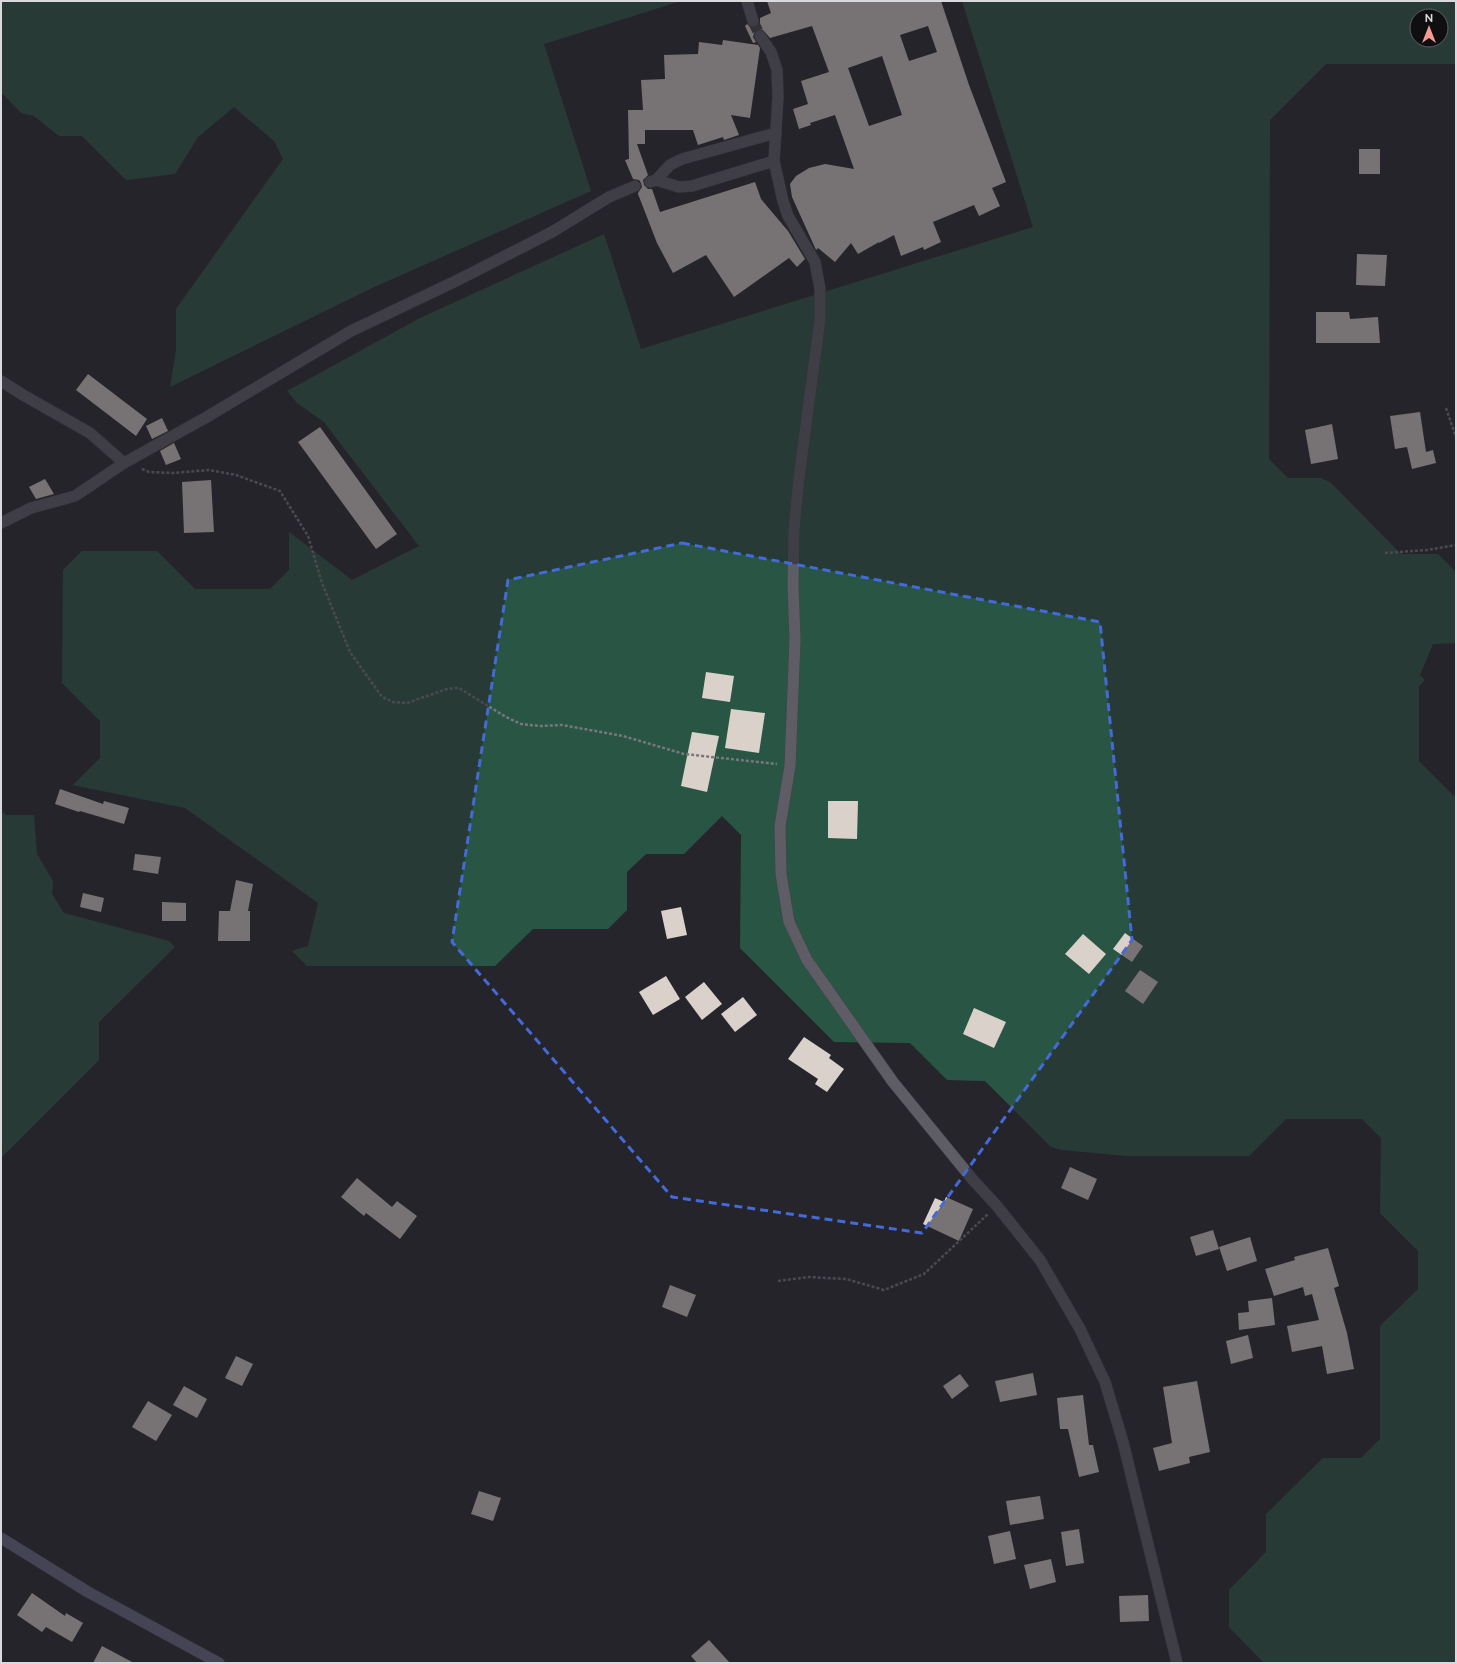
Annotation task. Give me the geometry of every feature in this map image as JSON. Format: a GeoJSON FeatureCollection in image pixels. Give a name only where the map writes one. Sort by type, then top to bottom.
{"type":"FeatureCollection","features":[{"type":"Feature","properties":{"kind":"main road"},"geometry":{"type":"LineString","coordinates":[[1,1538],[88,1592],[219,1663]]}},
{"type":"Feature","properties":{"kind":"street"},"geometry":{"type":"LineString","coordinates":[[747,1],[753,21]]}},
{"type":"Feature","properties":{"kind":"street"},"geometry":{"type":"LineString","coordinates":[[760,36],[771,52],[777,70],[778,97],[774,161],[783,201],[788,216],[815,262],[820,289],[820,319],[798,478],[794,529],[793,585],[795,640],[790,766],[780,826],[781,874],[789,922],[807,960],[893,1082],[972,1180],[997,1206],[1040,1260],[1080,1329],[1105,1382],[1123,1442],[1177,1663]]}},
{"type":"Feature","properties":{"kind":"street"},"geometry":{"type":"LineString","coordinates":[[774,161],[692,186],[678,187],[653,181],[670,165],[682,159],[776,133]]}},
{"type":"Feature","properties":{"kind":"street"},"geometry":{"type":"LineString","coordinates":[[1,523],[31,508],[76,496],[124,463],[205,418],[351,331],[472,273],[552,232],[610,197],[635,186]]}},
{"type":"Feature","properties":{"kind":"street"},"geometry":{"type":"LineString","coordinates":[[1,381],[90,433],[124,463]]}},
{"type":"Feature","properties":{"kind":"path"},"geometry":{"type":"LineString","coordinates":[[1446,408],[1456,437]]}},
{"type":"Feature","properties":{"kind":"path"},"geometry":{"type":"LineString","coordinates":[[124,463],[149,472],[174,473],[209,470],[236,475],[280,490],[308,536],[322,583],[350,652],[382,697],[393,702],[407,703],[447,689],[459,688],[506,717],[521,724],[541,726],[562,725],[623,736],[684,754],[790,766]]}},
{"type":"Feature","properties":{"kind":"path"},"geometry":{"type":"LineString","coordinates":[[1385,553],[1456,546]]}},
{"type":"Feature","properties":{"kind":"path"},"geometry":{"type":"LineString","coordinates":[[778,1280],[809,1277],[846,1279],[884,1290],[924,1274],[997,1206]]}},
{"type":"Feature","properties":{"kind":"highlighted area"},"geometry":{"type":"Polygon","coordinates":[[[682,543],[1100,622],[1132,940],[922,1233],[672,1197],[452,942],[508,580],[682,543]]]}},
{"type":"Feature","properties":{"kind":"green space"},"geometry":{"type":"Polygon","coordinates":[[[1,1],[681,1],[544,44],[591,191],[372,288],[170,387],[176,350],[176,309],[283,159],[274,141],[234,107],[198,137],[175,174],[126,180],[82,136],[59,136],[34,116],[21,113],[1,92],[1,1]]]}},
{"type":"Feature","properties":{"kind":"green space"},"geometry":{"type":"Polygon","coordinates":[[[962,1],[1456,1],[1456,64],[1326,64],[1270,120],[1269,459],[1288,478],[1321,478],[1331,483],[1401,554],[1438,554],[1456,572],[1456,643],[1433,644],[1420,675],[1425,680],[1419,686],[1419,761],[1456,798],[1456,1663],[1264,1663],[1229,1627],[1229,1590],[1266,1552],[1266,1514],[1323,1458],[1361,1458],[1380,1439],[1380,1326],[1418,1289],[1418,1251],[1380,1213],[1381,1138],[1362,1119],[1286,1119],[1249,1156],[1127,1156],[1062,1150],[1051,1147],[985,1081],[947,1080],[910,1043],[834,1042],[740,948],[741,835],[722,816],[684,854],[646,854],[627,872],[627,910],[608,929],[533,929],[495,966],[307,966],[292,951],[308,946],[318,903],[185,808],[73,785],[100,758],[100,721],[62,683],[63,570],[82,551],[157,551],[195,589],[270,589],[289,570],[289,532],[352,580],[419,546],[324,422],[297,403],[287,391],[420,318],[604,234],[641,349],[1033,227],[962,1]]]}},
{"type":"Feature","properties":{"kind":"green space"},"geometry":{"type":"Polygon","coordinates":[[[1,810],[6,815],[34,815],[37,854],[53,881],[52,894],[64,913],[169,941],[175,947],[99,1022],[99,1060],[1,1158],[1,810]]]}},
{"type":"Feature","properties":{"kind":"building"},"geometry":{"type":"Polygon","coordinates":[[[767,1],[941,1],[969,85],[1006,182],[992,188],[1000,206],[979,216],[974,205],[933,222],[941,242],[924,250],[923,247],[901,256],[894,235],[858,254],[851,243],[835,262],[818,248],[816,250],[792,197],[790,184],[796,176],[809,168],[825,164],[854,169],[835,115],[810,123],[811,125],[799,129],[793,109],[808,104],[801,81],[829,72],[812,26],[770,38],[763,30],[759,29],[754,33],[753,37],[756,42],[753,43],[745,26],[747,24],[751,28],[755,28],[760,23],[760,18],[771,13],[767,1]],[[928,26],[900,35],[909,61],[937,52],[928,26]],[[882,56],[848,68],[869,126],[902,115],[882,56]]]}},
{"type":"Feature","properties":{"kind":"building"},"geometry":{"type":"Polygon","coordinates":[[[723,40],[758,45],[760,48],[750,118],[731,115],[739,135],[724,140],[723,137],[698,145],[693,130],[645,130],[645,144],[637,144],[648,175],[643,180],[644,185],[648,189],[652,189],[660,212],[755,182],[761,199],[788,231],[805,259],[797,267],[789,258],[734,297],[706,255],[673,273],[657,243],[638,194],[642,187],[641,183],[639,180],[633,179],[625,160],[629,159],[628,110],[643,110],[641,80],[665,79],[664,55],[698,54],[699,42],[722,45],[723,40]]]}},
{"type":"Feature","properties":{"kind":"building"},"geometry":{"type":"Polygon","coordinates":[[[1359,149],[1380,149],[1380,174],[1359,174],[1359,149]]]}},
{"type":"Feature","properties":{"kind":"building"},"geometry":{"type":"Polygon","coordinates":[[[1357,254],[1387,255],[1385,286],[1356,285],[1357,254]]]}},
{"type":"Feature","properties":{"kind":"building"},"geometry":{"type":"Polygon","coordinates":[[[1316,312],[1349,312],[1350,319],[1378,317],[1380,343],[1316,343],[1316,312]]]}},
{"type":"Feature","properties":{"kind":"building"},"geometry":{"type":"Polygon","coordinates":[[[88,374],[147,419],[136,436],[76,390],[88,374]]]}},
{"type":"Feature","properties":{"kind":"building"},"geometry":{"type":"Polygon","coordinates":[[[1420,412],[1426,452],[1433,450],[1436,463],[1412,469],[1407,447],[1395,449],[1390,416],[1420,412]]]}},
{"type":"Feature","properties":{"kind":"building"},"geometry":{"type":"Polygon","coordinates":[[[162,418],[168,431],[152,439],[146,426],[162,418]]]}},
{"type":"Feature","properties":{"kind":"building"},"geometry":{"type":"Polygon","coordinates":[[[1332,424],[1338,459],[1311,464],[1305,430],[1332,424]]]}},
{"type":"Feature","properties":{"kind":"building"},"geometry":{"type":"Polygon","coordinates":[[[320,427],[397,534],[376,549],[298,442],[320,427]]]}},
{"type":"Feature","properties":{"kind":"building"},"geometry":{"type":"Polygon","coordinates":[[[174,443],[181,459],[166,465],[160,451],[174,443]]]}},
{"type":"Feature","properties":{"kind":"building"},"geometry":{"type":"Polygon","coordinates":[[[45,479],[54,494],[36,499],[29,487],[45,479]]]}},
{"type":"Feature","properties":{"kind":"building"},"geometry":{"type":"Polygon","coordinates":[[[211,480],[214,532],[184,533],[182,482],[211,480]]]}},
{"type":"Feature","properties":{"kind":"building"},"geometry":{"type":"Polygon","coordinates":[[[706,672],[734,676],[730,702],[702,698],[706,672]]]}},
{"type":"Feature","properties":{"kind":"building"},"geometry":{"type":"Polygon","coordinates":[[[731,709],[765,713],[759,753],[725,748],[731,709]]]}},
{"type":"Feature","properties":{"kind":"building"},"geometry":{"type":"Polygon","coordinates":[[[692,732],[719,736],[707,792],[681,786],[692,732]]]}},
{"type":"Feature","properties":{"kind":"building"},"geometry":{"type":"Polygon","coordinates":[[[60,789],[103,804],[104,801],[129,808],[124,824],[55,804],[60,789]]]}},
{"type":"Feature","properties":{"kind":"building"},"geometry":{"type":"Polygon","coordinates":[[[828,801],[858,801],[857,839],[828,838],[828,801]]]}},
{"type":"Feature","properties":{"kind":"building"},"geometry":{"type":"Polygon","coordinates":[[[135,854],[161,857],[158,874],[133,870],[135,854]]]}},
{"type":"Feature","properties":{"kind":"building"},"geometry":{"type":"Polygon","coordinates":[[[236,880],[253,884],[248,911],[250,911],[250,941],[218,941],[219,911],[230,911],[236,880]]]}},
{"type":"Feature","properties":{"kind":"building"},"geometry":{"type":"Polygon","coordinates":[[[83,893],[104,898],[101,912],[80,907],[83,893]]]}},
{"type":"Feature","properties":{"kind":"building"},"geometry":{"type":"Polygon","coordinates":[[[162,902],[186,903],[186,921],[162,921],[162,902]]]}},
{"type":"Feature","properties":{"kind":"building"},"geometry":{"type":"Polygon","coordinates":[[[681,907],[687,935],[667,939],[661,911],[681,907]]]}},
{"type":"Feature","properties":{"kind":"building"},"geometry":{"type":"Polygon","coordinates":[[[1125,933],[1143,946],[1132,962],[1113,949],[1125,933]]]}},
{"type":"Feature","properties":{"kind":"building"},"geometry":{"type":"Polygon","coordinates":[[[1083,934],[1106,954],[1089,974],[1065,954],[1083,934]]]}},
{"type":"Feature","properties":{"kind":"building"},"geometry":{"type":"Polygon","coordinates":[[[1140,970],[1158,982],[1143,1004],[1125,991],[1140,970]]]}},
{"type":"Feature","properties":{"kind":"building"},"geometry":{"type":"Polygon","coordinates":[[[666,976],[680,999],[653,1015],[639,992],[666,976]]]}},
{"type":"Feature","properties":{"kind":"building"},"geometry":{"type":"Polygon","coordinates":[[[704,982],[722,1004],[702,1020],[685,997],[704,982]]]}},
{"type":"Feature","properties":{"kind":"building"},"geometry":{"type":"Polygon","coordinates":[[[743,997],[757,1015],[735,1032],[721,1014],[743,997]]]}},
{"type":"Feature","properties":{"kind":"building"},"geometry":{"type":"Polygon","coordinates":[[[974,1008],[1006,1022],[994,1048],[963,1034],[974,1008]]]}},
{"type":"Feature","properties":{"kind":"building"},"geometry":{"type":"Polygon","coordinates":[[[804,1037],[831,1055],[829,1058],[844,1069],[827,1092],[815,1084],[818,1079],[788,1059],[804,1037]]]}},
{"type":"Feature","properties":{"kind":"building"},"geometry":{"type":"Polygon","coordinates":[[[1070,1167],[1097,1179],[1088,1200],[1061,1188],[1070,1167]]]}},
{"type":"Feature","properties":{"kind":"building"},"geometry":{"type":"Polygon","coordinates":[[[357,1178],[392,1207],[397,1201],[417,1216],[400,1239],[366,1213],[364,1216],[341,1197],[357,1178]]]}},
{"type":"Feature","properties":{"kind":"building"},"geometry":{"type":"Polygon","coordinates":[[[946,1197],[973,1209],[959,1241],[923,1224],[935,1198],[944,1202],[946,1197]]]}},
{"type":"Feature","properties":{"kind":"building"},"geometry":{"type":"Polygon","coordinates":[[[1213,1230],[1219,1249],[1196,1256],[1190,1237],[1213,1230]]]}},
{"type":"Feature","properties":{"kind":"building"},"geometry":{"type":"Polygon","coordinates":[[[1250,1237],[1257,1261],[1227,1271],[1219,1247],[1250,1237]]]}},
{"type":"Feature","properties":{"kind":"building"},"geometry":{"type":"Polygon","coordinates":[[[1328,1248],[1339,1286],[1334,1288],[1347,1333],[1354,1369],[1327,1374],[1322,1346],[1292,1352],[1287,1326],[1319,1320],[1312,1294],[1305,1296],[1303,1287],[1274,1296],[1265,1269],[1295,1260],[1294,1257],[1328,1248]]]}},
{"type":"Feature","properties":{"kind":"building"},"geometry":{"type":"Polygon","coordinates":[[[670,1285],[696,1295],[687,1317],[662,1307],[670,1285]]]}},
{"type":"Feature","properties":{"kind":"building"},"geometry":{"type":"Polygon","coordinates":[[[1272,1298],[1275,1325],[1239,1330],[1238,1313],[1249,1312],[1248,1301],[1272,1298]]]}},
{"type":"Feature","properties":{"kind":"building"},"geometry":{"type":"Polygon","coordinates":[[[1248,1335],[1253,1358],[1231,1364],[1226,1341],[1248,1335]]]}},
{"type":"Feature","properties":{"kind":"building"},"geometry":{"type":"Polygon","coordinates":[[[236,1356],[253,1364],[242,1386],[225,1378],[236,1356]]]}},
{"type":"Feature","properties":{"kind":"building"},"geometry":{"type":"Polygon","coordinates":[[[1033,1373],[1037,1395],[1000,1402],[995,1381],[1033,1373]]]}},
{"type":"Feature","properties":{"kind":"building"},"geometry":{"type":"Polygon","coordinates":[[[960,1374],[969,1386],[952,1399],[943,1386],[960,1374]]]}},
{"type":"Feature","properties":{"kind":"building"},"geometry":{"type":"Polygon","coordinates":[[[1197,1381],[1210,1452],[1189,1457],[1190,1463],[1159,1471],[1153,1448],[1172,1443],[1163,1387],[1197,1381]]]}},
{"type":"Feature","properties":{"kind":"building"},"geometry":{"type":"Polygon","coordinates":[[[184,1386],[207,1399],[197,1418],[173,1405],[184,1386]]]}},
{"type":"Feature","properties":{"kind":"building"},"geometry":{"type":"Polygon","coordinates":[[[1083,1395],[1089,1445],[1093,1445],[1099,1472],[1079,1477],[1068,1429],[1060,1429],[1057,1398],[1083,1395]]]}},
{"type":"Feature","properties":{"kind":"building"},"geometry":{"type":"Polygon","coordinates":[[[148,1401],[172,1415],[156,1441],[132,1427],[148,1401]]]}},
{"type":"Feature","properties":{"kind":"building"},"geometry":{"type":"Polygon","coordinates":[[[479,1491],[501,1498],[493,1521],[471,1514],[479,1491]]]}},
{"type":"Feature","properties":{"kind":"building"},"geometry":{"type":"Polygon","coordinates":[[[1040,1496],[1044,1519],[1010,1525],[1006,1501],[1040,1496]]]}},
{"type":"Feature","properties":{"kind":"building"},"geometry":{"type":"Polygon","coordinates":[[[1079,1529],[1084,1563],[1066,1566],[1061,1532],[1079,1529]]]}},
{"type":"Feature","properties":{"kind":"building"},"geometry":{"type":"Polygon","coordinates":[[[1010,1531],[1016,1559],[994,1564],[988,1536],[1010,1531]]]}},
{"type":"Feature","properties":{"kind":"building"},"geometry":{"type":"Polygon","coordinates":[[[1051,1559],[1056,1582],[1030,1589],[1024,1565],[1051,1559]]]}},
{"type":"Feature","properties":{"kind":"building"},"geometry":{"type":"Polygon","coordinates":[[[32,1593],[65,1616],[66,1613],[83,1623],[72,1642],[46,1627],[42,1632],[17,1615],[32,1593]]]}},
{"type":"Feature","properties":{"kind":"building"},"geometry":{"type":"Polygon","coordinates":[[[1148,1595],[1149,1621],[1120,1622],[1119,1596],[1148,1595]]]}},
{"type":"Feature","properties":{"kind":"building"},"geometry":{"type":"Polygon","coordinates":[[[709,1640],[730,1663],[697,1663],[691,1656],[709,1640]]]}},
{"type":"Feature","properties":{"kind":"building"},"geometry":{"type":"Polygon","coordinates":[[[102,1646],[134,1663],[93,1663],[102,1646]]]}},
{"type":"Feature","properties":{"kind":"tunnel"},"geometry":{"type":"LineString","coordinates":[[753,21],[760,36]]}}]}
